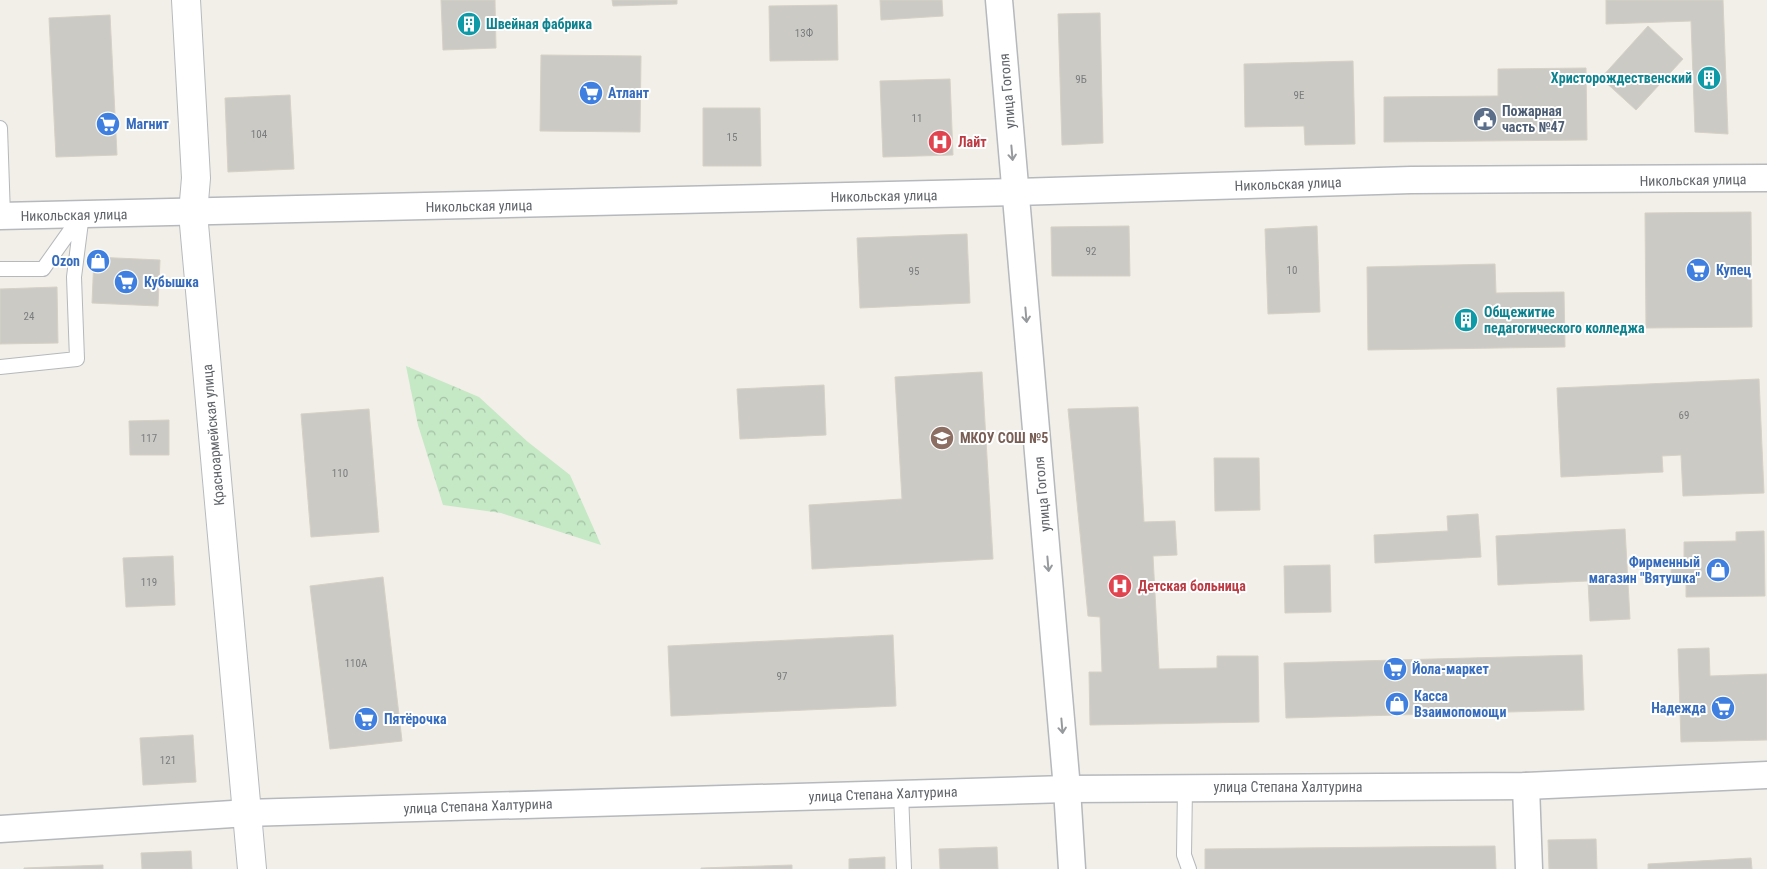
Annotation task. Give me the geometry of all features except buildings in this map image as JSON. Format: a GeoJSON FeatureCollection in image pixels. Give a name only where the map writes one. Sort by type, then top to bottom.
{"type":"FeatureCollection","features":[{"type":"Feature","properties":{"kind":"main road","name":"Красноармейская улица"},"geometry":{"type":"LineString","coordinates":[[186,0],[196,178],[193,213],[252,869]]}},
{"type":"Feature","properties":{"kind":"street","name":"улица Гоголя"},"geometry":{"type":"LineString","coordinates":[[999,0],[1067,789],[1072,869]]}},
{"type":"Feature","properties":{"kind":"street","name":"Никольская улица"},"geometry":{"type":"LineString","coordinates":[[2,216],[193,213],[1016,192],[1411,180],[1767,178]]}},
{"type":"Feature","properties":{"kind":"street","name":"улица Степана Халтурина"},"geometry":{"type":"LineString","coordinates":[[0,830],[248,813],[1067,789],[1526,786],[1767,775]]}},
{"type":"Feature","properties":{"kind":"street"},"geometry":{"type":"LineString","coordinates":[[1526,786],[1529,869]]}},
{"type":"Feature","properties":{"kind":"lane"},"geometry":{"type":"LineString","coordinates":[[0,128],[2,216]]}},
{"type":"Feature","properties":{"kind":"lane"},"geometry":{"type":"LineString","coordinates":[[0,269],[42,269],[82,214]]}},
{"type":"Feature","properties":{"kind":"lane"},"geometry":{"type":"LineString","coordinates":[[0,367],[77,360],[74,277],[82,214]]}},
{"type":"Feature","properties":{"kind":"lane"},"geometry":{"type":"LineString","coordinates":[[1185,787],[1184,855],[1189,869]]}},
{"type":"Feature","properties":{"kind":"lane"},"geometry":{"type":"LineString","coordinates":[[901,793],[904,869]]}},
{"type":"Feature","properties":{"kind":"green space"},"geometry":{"type":"Polygon","coordinates":[[[406,366],[479,397],[528,442],[570,475],[601,545],[501,513],[443,505],[418,425],[406,366]]]}},
{"type":"Feature","properties":{"kind":"place","name":"Швейная фабрика"},"geometry":{"type":"Point","coordinates":[469,24]}},
{"type":"Feature","properties":{"kind":"place","name":"Христорождественский"},"geometry":{"type":"Point","coordinates":[1709,78]}},
{"type":"Feature","properties":{"kind":"place","name":"Атлант"},"geometry":{"type":"Point","coordinates":[591,93]}},
{"type":"Feature","properties":{"kind":"place","name":"Пожарная часть №47"},"geometry":{"type":"Point","coordinates":[1485,119]}},
{"type":"Feature","properties":{"kind":"place","name":"Магнит"},"geometry":{"type":"Point","coordinates":[108,124]}},
{"type":"Feature","properties":{"kind":"place","name":"Лайт"},"geometry":{"type":"Point","coordinates":[940,142]}},
{"type":"Feature","properties":{"kind":"place","name":"Ozon"},"geometry":{"type":"Point","coordinates":[98,261]}},
{"type":"Feature","properties":{"kind":"place","name":"Купец"},"geometry":{"type":"Point","coordinates":[1698,270]}},
{"type":"Feature","properties":{"kind":"place","name":"Кубышка"},"geometry":{"type":"Point","coordinates":[126,282]}},
{"type":"Feature","properties":{"kind":"place","name":"Общежитие педагогического колледжа"},"geometry":{"type":"Point","coordinates":[1466,320]}},
{"type":"Feature","properties":{"kind":"place","name":"МКОУ СОШ №5"},"geometry":{"type":"Point","coordinates":[942,438]}},
{"type":"Feature","properties":{"kind":"place","name":"Фирменный магазин \"Вятушка\""},"geometry":{"type":"Point","coordinates":[1718,570]}},
{"type":"Feature","properties":{"kind":"place","name":"Детская больница"},"geometry":{"type":"Point","coordinates":[1120,586]}},
{"type":"Feature","properties":{"kind":"place","name":"Йола-маркет"},"geometry":{"type":"Point","coordinates":[1395,669]}},
{"type":"Feature","properties":{"kind":"place","name":"Касса Взаимопомощи"},"geometry":{"type":"Point","coordinates":[1397,704]}},
{"type":"Feature","properties":{"kind":"place","name":"Надежда"},"geometry":{"type":"Point","coordinates":[1723,708]}},
{"type":"Feature","properties":{"kind":"place","name":"Пятёрочка"},"geometry":{"type":"Point","coordinates":[366,719]}}]}
